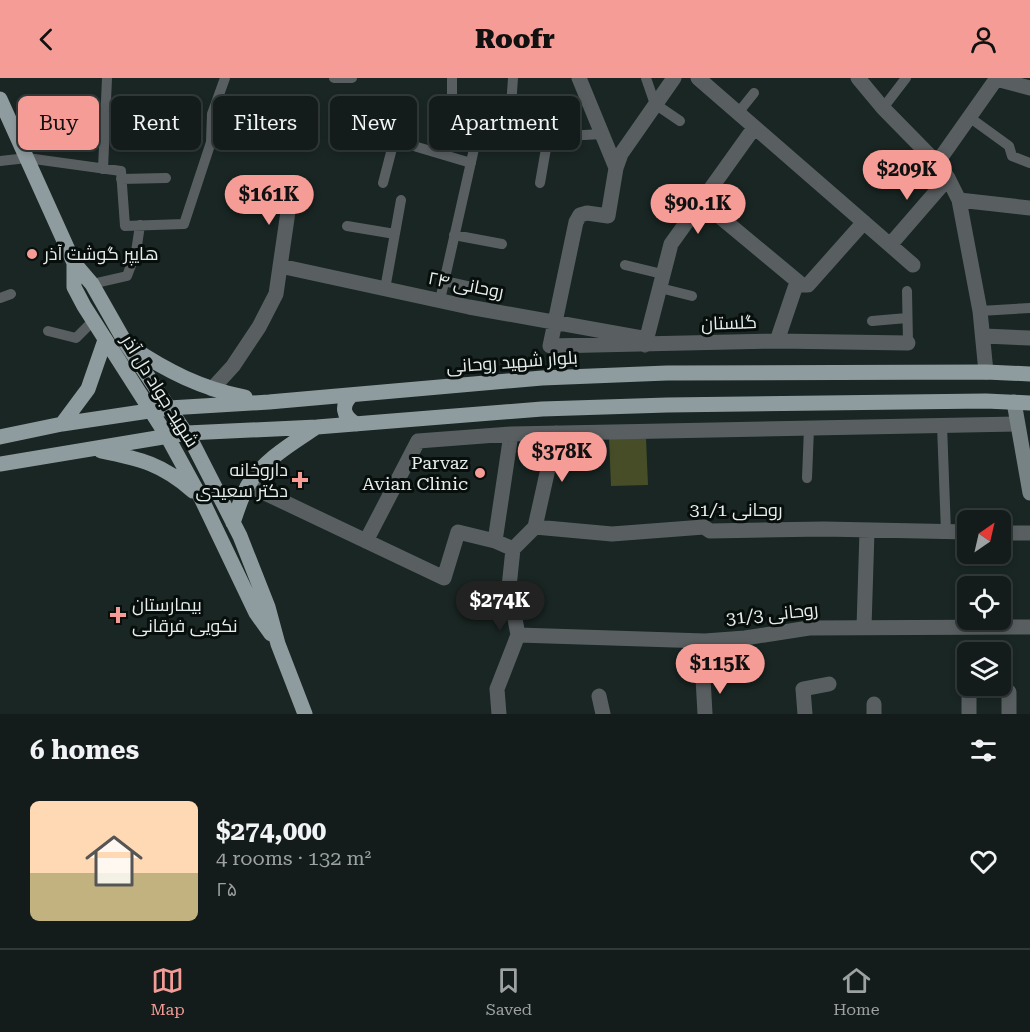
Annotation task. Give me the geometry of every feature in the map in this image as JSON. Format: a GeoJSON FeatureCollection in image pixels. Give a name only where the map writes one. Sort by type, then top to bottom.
{"type":"FeatureCollection","features":[{"type":"Feature","properties":{"kind":"main road"},"geometry":{"type":"LineString","coordinates":[[0,99],[75,263]]}},
{"type":"Feature","properties":{"kind":"main road","name":"شهید جواد دل آذر"},"geometry":{"type":"LineString","coordinates":[[75,263],[92,284],[125,342],[187,433],[233,523],[268,607],[278,644],[305,714]]}},
{"type":"Feature","properties":{"kind":"main road","name":"شهید جواد دل آذر"},"geometry":{"type":"LineString","coordinates":[[75,263],[74,287],[93,321],[167,436],[202,500],[256,613],[278,644]]}},
{"type":"Feature","properties":{"kind":"main road"},"geometry":{"type":"LineString","coordinates":[[62,424],[88,389],[105,340]]}},
{"type":"Feature","properties":{"kind":"main road"},"geometry":{"type":"LineString","coordinates":[[125,342],[162,368],[212,389],[269,402]]}},
{"type":"Feature","properties":{"kind":"main road","name":"بلوار شهید روحانی"},"geometry":{"type":"LineString","coordinates":[[0,437],[149,410],[542,378],[667,373],[986,372],[1030,374]]}},
{"type":"Feature","properties":{"kind":"main road"},"geometry":{"type":"LineString","coordinates":[[352,394],[345,401],[344,411],[348,419],[356,424]]}},
{"type":"Feature","properties":{"kind":"main road"},"geometry":{"type":"LineString","coordinates":[[1014,402],[1030,493]]}},
{"type":"Feature","properties":{"kind":"main road"},"geometry":{"type":"LineString","coordinates":[[0,464],[187,433],[317,427],[542,410],[667,405],[1030,403]]}},
{"type":"Feature","properties":{"kind":"main road"},"geometry":{"type":"LineString","coordinates":[[233,523],[248,485],[285,447],[317,427]]}},
{"type":"Feature","properties":{"kind":"main road"},"geometry":{"type":"LineString","coordinates":[[90,449],[136,458],[158,466],[202,500]]}},
{"type":"Feature","properties":{"kind":"street"},"geometry":{"type":"LineString","coordinates":[[579,78],[616,168]]}},
{"type":"Feature","properties":{"kind":"street"},"geometry":{"type":"LineString","coordinates":[[554,322],[576,222],[580,215],[587,213],[608,216],[616,168],[621,154],[674,78]]}},
{"type":"Feature","properties":{"kind":"street"},"geometry":{"type":"LineString","coordinates":[[699,78],[913,265]]}},
{"type":"Feature","properties":{"kind":"street"},"geometry":{"type":"LineString","coordinates":[[858,78],[883,108],[938,162],[959,200],[984,336],[986,372]]}},
{"type":"Feature","properties":{"kind":"street"},"geometry":{"type":"LineString","coordinates":[[938,162],[996,79],[1030,88]]}},
{"type":"Feature","properties":{"kind":"street"},"geometry":{"type":"LineString","coordinates":[[646,342],[671,244],[754,128]]}},
{"type":"Feature","properties":{"kind":"street"},"geometry":{"type":"LineString","coordinates":[[890,245],[948,178]]}},
{"type":"Feature","properties":{"kind":"street"},"geometry":{"type":"LineString","coordinates":[[212,389],[233,366],[259,327],[276,294],[291,191]]}},
{"type":"Feature","properties":{"kind":"street"},"geometry":{"type":"LineString","coordinates":[[959,200],[1030,208]]}},
{"type":"Feature","properties":{"kind":"street"},"geometry":{"type":"LineString","coordinates":[[701,201],[797,282],[808,285],[864,222]]}},
{"type":"Feature","properties":{"kind":"street","name":"روحانی ۲۴"},"geometry":{"type":"LineString","coordinates":[[280,266],[646,342]]}},
{"type":"Feature","properties":{"kind":"street"},"geometry":{"type":"LineString","coordinates":[[777,341],[797,282]]}},
{"type":"Feature","properties":{"kind":"street","name":"گلستان"},"geometry":{"type":"LineString","coordinates":[[554,322],[550,346],[646,342],[908,343]]}},
{"type":"Feature","properties":{"kind":"street"},"geometry":{"type":"LineString","coordinates":[[984,336],[1030,338]]}},
{"type":"Feature","properties":{"kind":"street"},"geometry":{"type":"LineString","coordinates":[[366,540],[418,441],[511,434],[1017,424]]}},
{"type":"Feature","properties":{"kind":"street"},"geometry":{"type":"LineString","coordinates":[[499,714],[497,689],[518,635],[509,587],[513,549],[535,527],[556,433]]}},
{"type":"Feature","properties":{"kind":"street"},"geometry":{"type":"LineString","coordinates":[[495,541],[511,434]]}},
{"type":"Feature","properties":{"kind":"street"},"geometry":{"type":"LineString","coordinates":[[248,485],[444,578],[458,532],[495,541],[513,549]]}},
{"type":"Feature","properties":{"kind":"street","name":"روحانی 31/1"},"geometry":{"type":"LineString","coordinates":[[535,527],[612,534],[704,527],[710,531],[824,529],[957,532]]}},
{"type":"Feature","properties":{"kind":"street"},"geometry":{"type":"LineString","coordinates":[[864,627],[867,531]]}},
{"type":"Feature","properties":{"kind":"street"},"geometry":{"type":"LineString","coordinates":[[1011,533],[1030,533]]}},
{"type":"Feature","properties":{"kind":"street","name":"روحانی 31/3"},"geometry":{"type":"LineString","coordinates":[[518,635],[705,640],[745,638],[809,628],[1030,627]]}},
{"type":"Feature","properties":{"kind":"street"},"geometry":{"type":"LineString","coordinates":[[703,678],[705,714]]}},
{"type":"Feature","properties":{"kind":"street"},"geometry":{"type":"LineString","coordinates":[[805,714],[803,689],[829,684]]}},
{"type":"Feature","properties":{"kind":"street"},"geometry":{"type":"LineString","coordinates":[[599,696],[603,714]]}},
{"type":"Feature","properties":{"kind":"street"},"geometry":{"type":"LineString","coordinates":[[969,696],[969,714]]}},
{"type":"Feature","properties":{"kind":"street"},"geometry":{"type":"LineString","coordinates":[[1009,696],[1009,714]]}},
{"type":"Feature","properties":{"kind":"lane"},"geometry":{"type":"LineString","coordinates":[[103,169],[107,78]]}},
{"type":"Feature","properties":{"kind":"lane"},"geometry":{"type":"LineString","coordinates":[[0,161],[27,158],[121,171],[125,226],[184,224],[211,142],[212,114],[225,78]]}},
{"type":"Feature","properties":{"kind":"lane"},"geometry":{"type":"LineString","coordinates":[[334,78],[352,78]]}},
{"type":"Feature","properties":{"kind":"lane"},"geometry":{"type":"LineString","coordinates":[[452,78],[452,96]]}},
{"type":"Feature","properties":{"kind":"lane"},"geometry":{"type":"LineString","coordinates":[[512,96],[513,78]]}},
{"type":"Feature","properties":{"kind":"lane"},"geometry":{"type":"LineString","coordinates":[[646,78],[655,104],[680,121]]}},
{"type":"Feature","properties":{"kind":"lane"},"geometry":{"type":"LineString","coordinates":[[883,108],[906,78]]}},
{"type":"Feature","properties":{"kind":"lane"},"geometry":{"type":"LineString","coordinates":[[738,113],[754,93]]}},
{"type":"Feature","properties":{"kind":"lane"},"geometry":{"type":"LineString","coordinates":[[106,107],[111,107]]}},
{"type":"Feature","properties":{"kind":"lane"},"geometry":{"type":"LineString","coordinates":[[969,117],[1009,146],[1012,156],[1030,163]]}},
{"type":"Feature","properties":{"kind":"lane"},"geometry":{"type":"LineString","coordinates":[[383,183],[394,134],[397,141],[471,163]]}},
{"type":"Feature","properties":{"kind":"lane"},"geometry":{"type":"LineString","coordinates":[[580,135],[602,134]]}},
{"type":"Feature","properties":{"kind":"lane"},"geometry":{"type":"LineString","coordinates":[[440,300],[474,150]]}},
{"type":"Feature","properties":{"kind":"lane"},"geometry":{"type":"LineString","coordinates":[[540,183],[546,150]]}},
{"type":"Feature","properties":{"kind":"lane"},"geometry":{"type":"LineString","coordinates":[[121,179],[166,178]]}},
{"type":"Feature","properties":{"kind":"lane"},"geometry":{"type":"LineString","coordinates":[[384,288],[401,200]]}},
{"type":"Feature","properties":{"kind":"lane"},"geometry":{"type":"LineString","coordinates":[[92,284],[127,276],[136,252],[140,225]]}},
{"type":"Feature","properties":{"kind":"lane"},"geometry":{"type":"LineString","coordinates":[[347,226],[395,234]]}},
{"type":"Feature","properties":{"kind":"lane"},"geometry":{"type":"LineString","coordinates":[[454,235],[502,244]]}},
{"type":"Feature","properties":{"kind":"lane"},"geometry":{"type":"LineString","coordinates":[[626,265],[692,296]]}},
{"type":"Feature","properties":{"kind":"lane"},"geometry":{"type":"LineString","coordinates":[[444,281],[476,288]]}},
{"type":"Feature","properties":{"kind":"lane"},"geometry":{"type":"LineString","coordinates":[[907,291],[908,343]]}},
{"type":"Feature","properties":{"kind":"lane"},"geometry":{"type":"LineString","coordinates":[[0,298],[11,294]]}},
{"type":"Feature","properties":{"kind":"lane"},"geometry":{"type":"LineString","coordinates":[[980,311],[1030,308]]}},
{"type":"Feature","properties":{"kind":"lane"},"geometry":{"type":"LineString","coordinates":[[872,321],[908,318]]}},
{"type":"Feature","properties":{"kind":"lane"},"geometry":{"type":"LineString","coordinates":[[48,331],[76,338],[93,321]]}},
{"type":"Feature","properties":{"kind":"lane"},"geometry":{"type":"LineString","coordinates":[[942,425],[946,532]]}},
{"type":"Feature","properties":{"kind":"lane"},"geometry":{"type":"LineString","coordinates":[[807,478],[809,428]]}},
{"type":"Feature","properties":{"kind":"green space"},"geometry":{"type":"Polygon","coordinates":[[[609,438],[646,439],[648,485],[611,486],[609,438]]]}},
{"type":"Feature","properties":{"kind":"place","name":"هایپر گوشت آذر"},"geometry":{"type":"Point","coordinates":[32,254]}},
{"type":"Feature","properties":{"kind":"place","name":"Parvaz Avian Clinic"},"geometry":{"type":"Point","coordinates":[480,473]}},
{"type":"Feature","properties":{"kind":"place","name":"داروخانه دکتر سعیدی"},"geometry":{"type":"Point","coordinates":[300,480]}},
{"type":"Feature","properties":{"kind":"place","name":"بیمارستان نکویی فرقانی"},"geometry":{"type":"Point","coordinates":[118,615]}}]}
